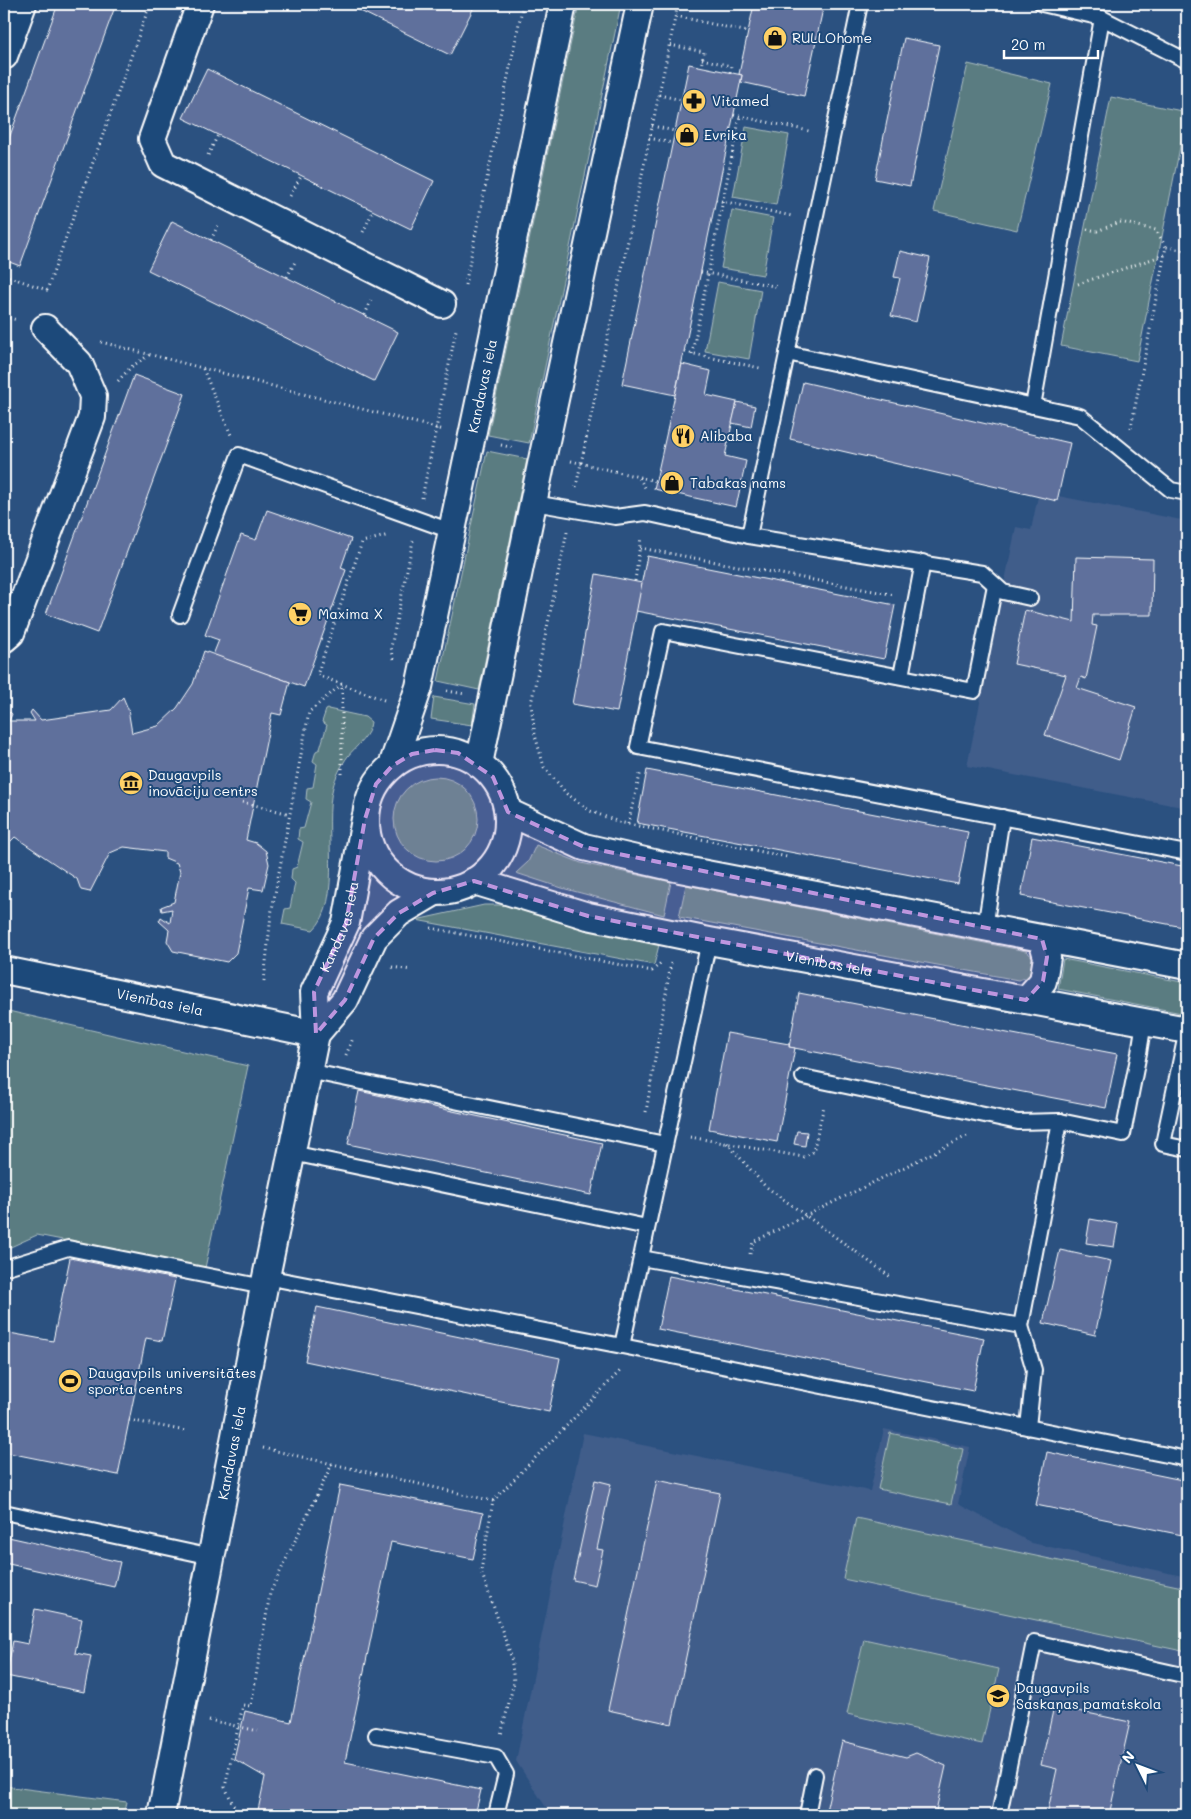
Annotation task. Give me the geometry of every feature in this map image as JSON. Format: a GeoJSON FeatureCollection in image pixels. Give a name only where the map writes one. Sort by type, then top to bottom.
{"type":"FeatureCollection","features":[{"type":"Feature","properties":{"kind":"street"},"geometry":{"type":"LineString","coordinates":[[4,56],[23,4]]}},
{"type":"Feature","properties":{"kind":"street"},"geometry":{"type":"LineString","coordinates":[[200,4],[152,139],[163,164],[442,304]]}},
{"type":"Feature","properties":{"kind":"street","name":"Kandavas iela"},"geometry":{"type":"LineString","coordinates":[[392,766],[419,687],[563,4]]}},
{"type":"Feature","properties":{"kind":"street"},"geometry":{"type":"LineString","coordinates":[[479,764],[543,454],[640,4]]}},
{"type":"Feature","properties":{"kind":"street"},"geometry":{"type":"LineString","coordinates":[[4,639],[11,633],[92,417],[93,396],[79,363],[46,328]]}},
{"type":"Feature","properties":{"kind":"street","name":"Kandavas iela"},"geometry":{"type":"LineString","coordinates":[[161,1815],[265,1282],[316,1034],[314,992],[346,923],[368,806],[376,784],[392,766],[412,754],[435,750],[458,753],[479,764],[493,777],[502,793],[508,812],[507,832],[501,851],[490,868],[474,881],[453,890],[433,893],[399,913],[374,938],[345,1000],[316,1034]]}},
{"type":"Feature","properties":{"kind":"street"},"geometry":{"type":"LineString","coordinates":[[508,812],[584,847],[680,869],[1187,966]]}},
{"type":"Feature","properties":{"kind":"street","name":"Kandavas iela"},"geometry":{"type":"LineString","coordinates":[[365,819],[367,838],[374,853],[388,872],[408,885],[433,893]]}},
{"type":"Feature","properties":{"kind":"street","name":"Vienības iela"},"geometry":{"type":"LineString","coordinates":[[474,881],[588,916],[1187,1030]]}},
{"type":"Feature","properties":{"kind":"street"},"geometry":{"type":"LineString","coordinates":[[1026,1000],[1043,981],[1047,957],[1042,939]]}},
{"type":"Feature","properties":{"kind":"street","name":"Vienības iela"},"geometry":{"type":"LineString","coordinates":[[4,970],[316,1034]]}},
{"type":"Feature","properties":{"kind":"lane"},"geometry":{"type":"LineString","coordinates":[[749,536],[860,4]]}},
{"type":"Feature","properties":{"kind":"lane"},"geometry":{"type":"LineString","coordinates":[[1042,4],[1102,18],[1187,61]]}},
{"type":"Feature","properties":{"kind":"lane"},"geometry":{"type":"LineString","coordinates":[[1033,406],[1102,18]]}},
{"type":"Feature","properties":{"kind":"lane"},"geometry":{"type":"LineString","coordinates":[[787,353],[1080,416],[1172,490],[1187,493]]}},
{"type":"Feature","properties":{"kind":"lane"},"geometry":{"type":"LineString","coordinates":[[180,615],[239,455],[451,531]]}},
{"type":"Feature","properties":{"kind":"lane"},"geometry":{"type":"LineString","coordinates":[[534,502],[615,517],[645,513],[749,536],[923,562],[982,573],[1003,592],[1030,598]]}},
{"type":"Feature","properties":{"kind":"lane"},"geometry":{"type":"LineString","coordinates":[[901,676],[923,562]]}},
{"type":"Feature","properties":{"kind":"lane"},"geometry":{"type":"LineString","coordinates":[[995,585],[974,691],[663,630],[638,747],[1187,853]]}},
{"type":"Feature","properties":{"kind":"lane"},"geometry":{"type":"LineString","coordinates":[[985,928],[1002,817]]}},
{"type":"Feature","properties":{"kind":"lane"},"geometry":{"type":"LineString","coordinates":[[622,1346],[709,940]]}},
{"type":"Feature","properties":{"kind":"lane"},"geometry":{"type":"LineString","coordinates":[[802,1077],[1018,1122],[1060,1121],[1122,1134],[1144,1022]]}},
{"type":"Feature","properties":{"kind":"lane"},"geometry":{"type":"LineString","coordinates":[[1187,1030],[1163,1144],[1187,1149]]}},
{"type":"Feature","properties":{"kind":"lane"},"geometry":{"type":"LineString","coordinates":[[308,1071],[642,1139],[666,1138]]}},
{"type":"Feature","properties":{"kind":"lane"},"geometry":{"type":"LineString","coordinates":[[1028,1427],[1034,1370],[1021,1326],[1060,1121]]}},
{"type":"Feature","properties":{"kind":"lane"},"geometry":{"type":"LineString","coordinates":[[292,1153],[647,1227]]}},
{"type":"Feature","properties":{"kind":"lane"},"geometry":{"type":"LineString","coordinates":[[4,1268],[68,1248],[622,1346],[1187,1459]]}},
{"type":"Feature","properties":{"kind":"lane"},"geometry":{"type":"LineString","coordinates":[[641,1258],[1021,1326]]}},
{"type":"Feature","properties":{"kind":"lane"},"geometry":{"type":"LineString","coordinates":[[4,1512],[212,1557]]}},
{"type":"Feature","properties":{"kind":"lane"},"geometry":{"type":"LineString","coordinates":[[999,1815],[1034,1642],[1187,1676]]}},
{"type":"Feature","properties":{"kind":"lane"},"geometry":{"type":"LineString","coordinates":[[376,1735],[496,1757],[506,1774],[496,1815]]}},
{"type":"Feature","properties":{"kind":"lane"},"geometry":{"type":"LineString","coordinates":[[807,1815],[815,1775]]}},
{"type":"Feature","properties":{"kind":"path"},"geometry":{"type":"LineString","coordinates":[[4,275],[47,290],[150,4]]}},
{"type":"Feature","properties":{"kind":"path"},"geometry":{"type":"LineString","coordinates":[[678,4],[531,704],[534,735],[544,767],[567,794],[590,812],[628,824],[686,836]]}},
{"type":"Feature","properties":{"kind":"path"},"geometry":{"type":"LineString","coordinates":[[676,16],[748,32]]}},
{"type":"Feature","properties":{"kind":"path"},"geometry":{"type":"LineString","coordinates":[[670,45],[704,52],[701,67]]}},
{"type":"Feature","properties":{"kind":"path"},"geometry":{"type":"LineString","coordinates":[[702,59],[731,66],[730,73]]}},
{"type":"Feature","properties":{"kind":"path"},"geometry":{"type":"LineString","coordinates":[[659,95],[682,100]]}},
{"type":"Feature","properties":{"kind":"path"},"geometry":{"type":"LineString","coordinates":[[734,115],[832,136]]}},
{"type":"Feature","properties":{"kind":"path"},"geometry":{"type":"LineString","coordinates":[[692,354],[740,116]]}},
{"type":"Feature","properties":{"kind":"path"},"geometry":{"type":"LineString","coordinates":[[652,126],[675,130]]}},
{"type":"Feature","properties":{"kind":"path"},"geometry":{"type":"LineString","coordinates":[[4,137],[8,139]]}},
{"type":"Feature","properties":{"kind":"path"},"geometry":{"type":"LineString","coordinates":[[649,138],[672,143]]}},
{"type":"Feature","properties":{"kind":"path"},"geometry":{"type":"LineString","coordinates":[[716,200],[815,220]]}},
{"type":"Feature","properties":{"kind":"path"},"geometry":{"type":"LineString","coordinates":[[1065,224],[1097,231],[1120,222],[1156,230],[1166,247],[1126,453]]}},
{"type":"Feature","properties":{"kind":"path"},"geometry":{"type":"LineString","coordinates":[[1166,247],[1187,251]]}},
{"type":"Feature","properties":{"kind":"path"},"geometry":{"type":"LineString","coordinates":[[1053,292],[1164,255]]}},
{"type":"Feature","properties":{"kind":"path"},"geometry":{"type":"LineString","coordinates":[[701,272],[800,291]]}},
{"type":"Feature","properties":{"kind":"path"},"geometry":{"type":"LineString","coordinates":[[4,317],[46,328]]}},
{"type":"Feature","properties":{"kind":"path"},"geometry":{"type":"LineString","coordinates":[[93,340],[472,438],[656,481]]}},
{"type":"Feature","properties":{"kind":"path"},"geometry":{"type":"LineString","coordinates":[[685,352],[783,373]]}},
{"type":"Feature","properties":{"kind":"path"},"geometry":{"type":"LineString","coordinates":[[115,384],[131,367],[150,354]]}},
{"type":"Feature","properties":{"kind":"path"},"geometry":{"type":"LineString","coordinates":[[203,368],[225,421]]}},
{"type":"Feature","properties":{"kind":"path"},"geometry":{"type":"LineString","coordinates":[[635,581],[645,513]]}},
{"type":"Feature","properties":{"kind":"path"},"geometry":{"type":"LineString","coordinates":[[392,702],[317,675],[362,542],[393,533]]}},
{"type":"Feature","properties":{"kind":"path"},"geometry":{"type":"LineString","coordinates":[[640,548],[915,598]]}},
{"type":"Feature","properties":{"kind":"path"},"geometry":{"type":"LineString","coordinates":[[342,684],[342,774]]}},
{"type":"Feature","properties":{"kind":"path"},"geometry":{"type":"LineString","coordinates":[[264,981],[271,915],[309,712],[342,684]]}},
{"type":"Feature","properties":{"kind":"path"},"geometry":{"type":"LineString","coordinates":[[445,691],[470,694]]}},
{"type":"Feature","properties":{"kind":"path"},"geometry":{"type":"LineString","coordinates":[[628,824],[646,749]]}},
{"type":"Feature","properties":{"kind":"path"},"geometry":{"type":"LineString","coordinates":[[242,802],[290,814]]}},
{"type":"Feature","properties":{"kind":"path"},"geometry":{"type":"LineString","coordinates":[[642,1139],[671,962]]}},
{"type":"Feature","properties":{"kind":"path"},"geometry":{"type":"LineString","coordinates":[[382,965],[411,970]]}},
{"type":"Feature","properties":{"kind":"path"},"geometry":{"type":"LineString","coordinates":[[666,1138],[727,1143],[804,1157],[813,1152],[830,1083]]}},
{"type":"Feature","properties":{"kind":"path"},"geometry":{"type":"LineString","coordinates":[[744,1277],[753,1242],[1003,1118]]}},
{"type":"Feature","properties":{"kind":"path"},"geometry":{"type":"LineString","coordinates":[[727,1143],[765,1186],[897,1282],[916,1307]]}},
{"type":"Feature","properties":{"kind":"path"},"geometry":{"type":"LineString","coordinates":[[496,1757],[514,1682],[511,1656],[480,1571],[493,1501],[640,1350]]}},
{"type":"Feature","properties":{"kind":"path"},"geometry":{"type":"LineString","coordinates":[[129,1420],[186,1431]]}},
{"type":"Feature","properties":{"kind":"path"},"geometry":{"type":"LineString","coordinates":[[255,1446],[493,1501]]}},
{"type":"Feature","properties":{"kind":"path"},"geometry":{"type":"LineString","coordinates":[[238,1815],[224,1787],[243,1705],[251,1706],[270,1593],[332,1464]]}},
{"type":"Feature","properties":{"kind":"path"},"geometry":{"type":"LineString","coordinates":[[203,1719],[258,1732]]}},
{"type":"Feature","properties":{"kind":"highlighted area"},"geometry":{"type":"Polygon","coordinates":[[[435,750],[458,753],[493,777],[508,812],[584,847],[1042,939],[1047,957],[1043,981],[1026,1000],[588,916],[474,881],[433,893],[399,913],[374,938],[345,1000],[316,1034],[314,992],[346,923],[365,819],[376,784],[392,766],[412,754],[435,750]]]}},
{"type":"Feature","properties":{"kind":"shaded area"},"geometry":{"type":"Polygon","coordinates":[[[1038,496],[1057,501],[1058,496],[1187,521],[1187,808],[967,766],[1016,527],[1031,530],[1038,496]]]}},
{"type":"Feature","properties":{"kind":"shaded area"},"geometry":{"type":"Polygon","coordinates":[[[884,1429],[970,1447],[958,1504],[1032,1543],[1187,1577],[1187,1815],[551,1815],[516,1761],[583,1433],[870,1491],[884,1429]]]}},
{"type":"Feature","properties":{"kind":"green space"},"geometry":{"type":"Polygon","coordinates":[[[579,4],[621,4],[529,443],[488,435],[579,4]]]}},
{"type":"Feature","properties":{"kind":"green space"},"geometry":{"type":"Polygon","coordinates":[[[968,64],[1052,84],[1017,230],[934,211],[968,64]]]}},
{"type":"Feature","properties":{"kind":"green space"},"geometry":{"type":"Polygon","coordinates":[[[1111,97],[1187,112],[1137,361],[1061,346],[1111,97]]]}},
{"type":"Feature","properties":{"kind":"green space"},"geometry":{"type":"Polygon","coordinates":[[[746,127],[789,135],[776,205],[733,197],[746,127]]]}},
{"type":"Feature","properties":{"kind":"green space"},"geometry":{"type":"Polygon","coordinates":[[[732,210],[773,218],[763,275],[721,268],[732,210]]]}},
{"type":"Feature","properties":{"kind":"green space"},"geometry":{"type":"Polygon","coordinates":[[[718,282],[761,290],[749,359],[705,351],[718,282]]]}},
{"type":"Feature","properties":{"kind":"green space"},"geometry":{"type":"Polygon","coordinates":[[[487,451],[527,459],[479,690],[438,681],[487,451]]]}},
{"type":"Feature","properties":{"kind":"green space"},"geometry":{"type":"Polygon","coordinates":[[[434,697],[475,704],[472,725],[431,719],[434,697]]]}},
{"type":"Feature","properties":{"kind":"green space"},"geometry":{"type":"Polygon","coordinates":[[[328,709],[365,717],[371,722],[368,732],[346,759],[334,783],[330,803],[330,883],[328,901],[322,917],[313,930],[282,924],[285,909],[290,908],[295,883],[291,879],[292,869],[297,867],[303,842],[298,839],[299,829],[304,828],[311,802],[306,799],[307,788],[313,787],[317,764],[313,761],[316,751],[320,749],[327,725],[322,722],[328,709]]]}},
{"type":"Feature","properties":{"kind":"green space"},"geometry":{"type":"Polygon","coordinates":[[[436,777],[452,780],[466,789],[475,803],[478,819],[475,835],[466,849],[452,858],[436,861],[420,858],[406,849],[397,835],[394,819],[397,803],[406,789],[420,780],[436,777]]]}},
{"type":"Feature","properties":{"kind":"green space"},"geometry":{"type":"Polygon","coordinates":[[[536,845],[581,863],[671,882],[664,915],[562,888],[516,873],[528,862],[536,845]]]}},
{"type":"Feature","properties":{"kind":"green space"},"geometry":{"type":"Polygon","coordinates":[[[686,885],[1026,951],[1035,959],[1031,976],[1018,980],[679,917],[686,885]]]}},
{"type":"Feature","properties":{"kind":"green space"},"geometry":{"type":"Polygon","coordinates":[[[484,905],[507,905],[584,929],[659,945],[654,965],[416,920],[484,905]]]}},
{"type":"Feature","properties":{"kind":"green space"},"geometry":{"type":"Polygon","coordinates":[[[1063,959],[1187,983],[1187,1014],[1058,989],[1063,959]]]}},
{"type":"Feature","properties":{"kind":"green space"},"geometry":{"type":"Polygon","coordinates":[[[4,1010],[248,1066],[205,1268],[37,1235],[4,1250],[4,1010]]]}},
{"type":"Feature","properties":{"kind":"green space"},"geometry":{"type":"Polygon","coordinates":[[[890,1433],[963,1449],[951,1504],[878,1489],[890,1433]]]}},
{"type":"Feature","properties":{"kind":"green space"},"geometry":{"type":"Polygon","coordinates":[[[856,1518],[1187,1588],[1187,1652],[843,1579],[856,1518]]]}},
{"type":"Feature","properties":{"kind":"green space"},"geometry":{"type":"Polygon","coordinates":[[[864,1639],[999,1669],[982,1744],[847,1714],[864,1639]]]}},
{"type":"Feature","properties":{"kind":"green space"},"geometry":{"type":"Polygon","coordinates":[[[4,1786],[127,1802],[124,1815],[4,1815],[4,1786]]]}},
{"type":"Feature","properties":{"kind":"building"},"geometry":{"type":"Polygon","coordinates":[[[58,4],[116,4],[20,266],[4,260],[4,152],[58,4]]]}},
{"type":"Feature","properties":{"kind":"building"},"geometry":{"type":"Polygon","coordinates":[[[346,4],[467,4],[474,7],[450,55],[346,4]]]}},
{"type":"Feature","properties":{"kind":"building"},"geometry":{"type":"Polygon","coordinates":[[[754,4],[824,4],[804,96],[741,82],[742,75],[739,74],[754,4]]]}},
{"type":"Feature","properties":{"kind":"building"},"geometry":{"type":"Polygon","coordinates":[[[904,38],[939,45],[910,186],[875,179],[904,38]]]}},
{"type":"Feature","properties":{"kind":"building"},"geometry":{"type":"Polygon","coordinates":[[[689,64],[742,75],[675,395],[622,384],[689,64]]]}},
{"type":"Feature","properties":{"kind":"building"},"geometry":{"type":"Polygon","coordinates":[[[207,69],[434,181],[411,229],[183,118],[207,69]]]}},
{"type":"Feature","properties":{"kind":"building"},"geometry":{"type":"Polygon","coordinates":[[[172,221],[398,332],[374,381],[148,270],[172,221]]]}},
{"type":"Feature","properties":{"kind":"building"},"geometry":{"type":"Polygon","coordinates":[[[900,251],[930,258],[916,322],[891,316],[900,278],[894,277],[900,251]]]}},
{"type":"Feature","properties":{"kind":"building"},"geometry":{"type":"Polygon","coordinates":[[[682,364],[711,371],[706,395],[737,402],[725,456],[746,461],[736,507],[654,489],[682,364]]]}},
{"type":"Feature","properties":{"kind":"building"},"geometry":{"type":"Polygon","coordinates":[[[134,375],[185,394],[97,633],[46,614],[134,375]]]}},
{"type":"Feature","properties":{"kind":"building"},"geometry":{"type":"Polygon","coordinates":[[[803,382],[1070,443],[1057,501],[790,439],[803,382]]]}},
{"type":"Feature","properties":{"kind":"building"},"geometry":{"type":"Polygon","coordinates":[[[737,402],[755,406],[751,427],[732,423],[737,402]]]}},
{"type":"Feature","properties":{"kind":"building"},"geometry":{"type":"Polygon","coordinates":[[[267,510],[351,539],[341,568],[346,570],[304,687],[213,655],[219,640],[205,635],[241,535],[256,540],[267,510]]]}},
{"type":"Feature","properties":{"kind":"building"},"geometry":{"type":"Polygon","coordinates":[[[647,556],[895,605],[884,659],[636,611],[647,556]]]}},
{"type":"Feature","properties":{"kind":"building"},"geometry":{"type":"Polygon","coordinates":[[[1076,557],[1153,559],[1152,615],[1093,615],[1092,625],[1097,626],[1086,679],[1081,677],[1077,688],[1136,707],[1119,760],[1045,735],[1066,675],[1014,664],[1025,610],[1074,622],[1076,557]]]}},
{"type":"Feature","properties":{"kind":"building"},"geometry":{"type":"Polygon","coordinates":[[[596,574],[642,583],[617,712],[572,704],[596,574]]]}},
{"type":"Feature","properties":{"kind":"building","name":"Daugavpils inovāciju centrs"},"geometry":{"type":"Polygon","coordinates":[[[204,651],[290,682],[281,715],[272,713],[246,840],[256,843],[266,851],[269,864],[263,890],[249,888],[236,953],[227,962],[173,951],[167,941],[169,930],[159,921],[161,917],[170,923],[172,909],[162,911],[161,907],[174,902],[180,872],[177,863],[165,858],[165,852],[124,847],[110,853],[90,892],[81,890],[77,879],[15,837],[8,844],[4,842],[10,835],[4,833],[4,719],[10,712],[12,714],[9,721],[35,721],[30,713],[32,710],[41,720],[111,710],[123,697],[128,709],[132,733],[158,726],[177,708],[193,684],[204,651]]]}},
{"type":"Feature","properties":{"kind":"building"},"geometry":{"type":"Polygon","coordinates":[[[647,770],[968,832],[958,884],[637,823],[647,770]]]}},
{"type":"Feature","properties":{"kind":"building"},"geometry":{"type":"Polygon","coordinates":[[[1032,837],[1187,867],[1187,907],[1183,927],[1021,896],[1032,837]]]}},
{"type":"Feature","properties":{"kind":"building"},"geometry":{"type":"Polygon","coordinates":[[[799,993],[1117,1054],[1106,1108],[789,1047],[799,993]]]}},
{"type":"Feature","properties":{"kind":"building"},"geometry":{"type":"Polygon","coordinates":[[[727,1033],[789,1044],[789,1047],[795,1048],[777,1142],[709,1129],[727,1033]]]}},
{"type":"Feature","properties":{"kind":"building"},"geometry":{"type":"Polygon","coordinates":[[[359,1091],[602,1143],[591,1195],[348,1144],[359,1091]]]}},
{"type":"Feature","properties":{"kind":"building"},"geometry":{"type":"Polygon","coordinates":[[[797,1131],[807,1132],[805,1146],[794,1144],[797,1131]]]}},
{"type":"Feature","properties":{"kind":"building"},"geometry":{"type":"Polygon","coordinates":[[[1090,1219],[1118,1224],[1114,1247],[1086,1243],[1090,1219]]]}},
{"type":"Feature","properties":{"kind":"building"},"geometry":{"type":"Polygon","coordinates":[[[1060,1250],[1111,1261],[1095,1335],[1043,1323],[1060,1250]]]}},
{"type":"Feature","properties":{"kind":"building","name":"Daugavpils universitātes sporta centrs"},"geometry":{"type":"Polygon","coordinates":[[[70,1258],[175,1279],[162,1341],[146,1338],[118,1475],[4,1452],[4,1332],[53,1341],[70,1258]]]}},
{"type":"Feature","properties":{"kind":"building"},"geometry":{"type":"Polygon","coordinates":[[[669,1276],[984,1338],[973,1391],[658,1329],[669,1276]]]}},
{"type":"Feature","properties":{"kind":"building"},"geometry":{"type":"Polygon","coordinates":[[[317,1307],[560,1358],[549,1412],[305,1361],[317,1307]]]}},
{"type":"Feature","properties":{"kind":"building"},"geometry":{"type":"Polygon","coordinates":[[[1047,1452],[1187,1481],[1187,1536],[1036,1505],[1047,1452]]]}},
{"type":"Feature","properties":{"kind":"building"},"geometry":{"type":"Polygon","coordinates":[[[595,1480],[611,1484],[597,1549],[603,1550],[595,1585],[573,1580],[595,1480]]]}},
{"type":"Feature","properties":{"kind":"building"},"geometry":{"type":"Polygon","coordinates":[[[657,1480],[720,1493],[672,1724],[608,1710],[657,1480]]]}},
{"type":"Feature","properties":{"kind":"building"},"geometry":{"type":"Polygon","coordinates":[[[340,1485],[483,1513],[473,1559],[391,1542],[345,1762],[481,1790],[475,1815],[257,1815],[265,1777],[234,1759],[245,1711],[291,1722],[340,1485]]]}},
{"type":"Feature","properties":{"kind":"building"},"geometry":{"type":"Polygon","coordinates":[[[4,1536],[120,1562],[114,1587],[4,1563],[4,1536]]]}},
{"type":"Feature","properties":{"kind":"building"},"geometry":{"type":"Polygon","coordinates":[[[35,1609],[82,1619],[75,1653],[91,1656],[84,1692],[6,1676],[13,1641],[28,1644],[35,1609]]]}},
{"type":"Feature","properties":{"kind":"building"},"geometry":{"type":"Polygon","coordinates":[[[1054,1706],[1130,1722],[1109,1815],[1047,1815],[1057,1769],[1041,1765],[1054,1706]]]}},
{"type":"Feature","properties":{"kind":"building"},"geometry":{"type":"Polygon","coordinates":[[[842,1741],[906,1757],[916,1753],[946,1766],[935,1815],[825,1815],[842,1741]]]}},
{"type":"Feature","properties":{"kind":"place","name":"RULLOhome"},"geometry":{"type":"Point","coordinates":[775,38]}},
{"type":"Feature","properties":{"kind":"place","name":"Vitamed"},"geometry":{"type":"Point","coordinates":[694,101]}},
{"type":"Feature","properties":{"kind":"place","name":"Evrika"},"geometry":{"type":"Point","coordinates":[687,135]}},
{"type":"Feature","properties":{"kind":"place","name":"Alibaba"},"geometry":{"type":"Point","coordinates":[683,436]}},
{"type":"Feature","properties":{"kind":"place","name":"Tabakas nams"},"geometry":{"type":"Point","coordinates":[672,483]}},
{"type":"Feature","properties":{"kind":"place","name":"Maxima X"},"geometry":{"type":"Point","coordinates":[300,614]}},
{"type":"Feature","properties":{"kind":"place","name":"Daugavpils inovāciju centrs"},"geometry":{"type":"Point","coordinates":[131,783]}},
{"type":"Feature","properties":{"kind":"place","name":"Daugavpils universitātes sporta centrs"},"geometry":{"type":"Point","coordinates":[70,1381]}},
{"type":"Feature","properties":{"kind":"place","name":"Daugavpils Saskaņas pamatskola"},"geometry":{"type":"Point","coordinates":[998,1696]}}]}
